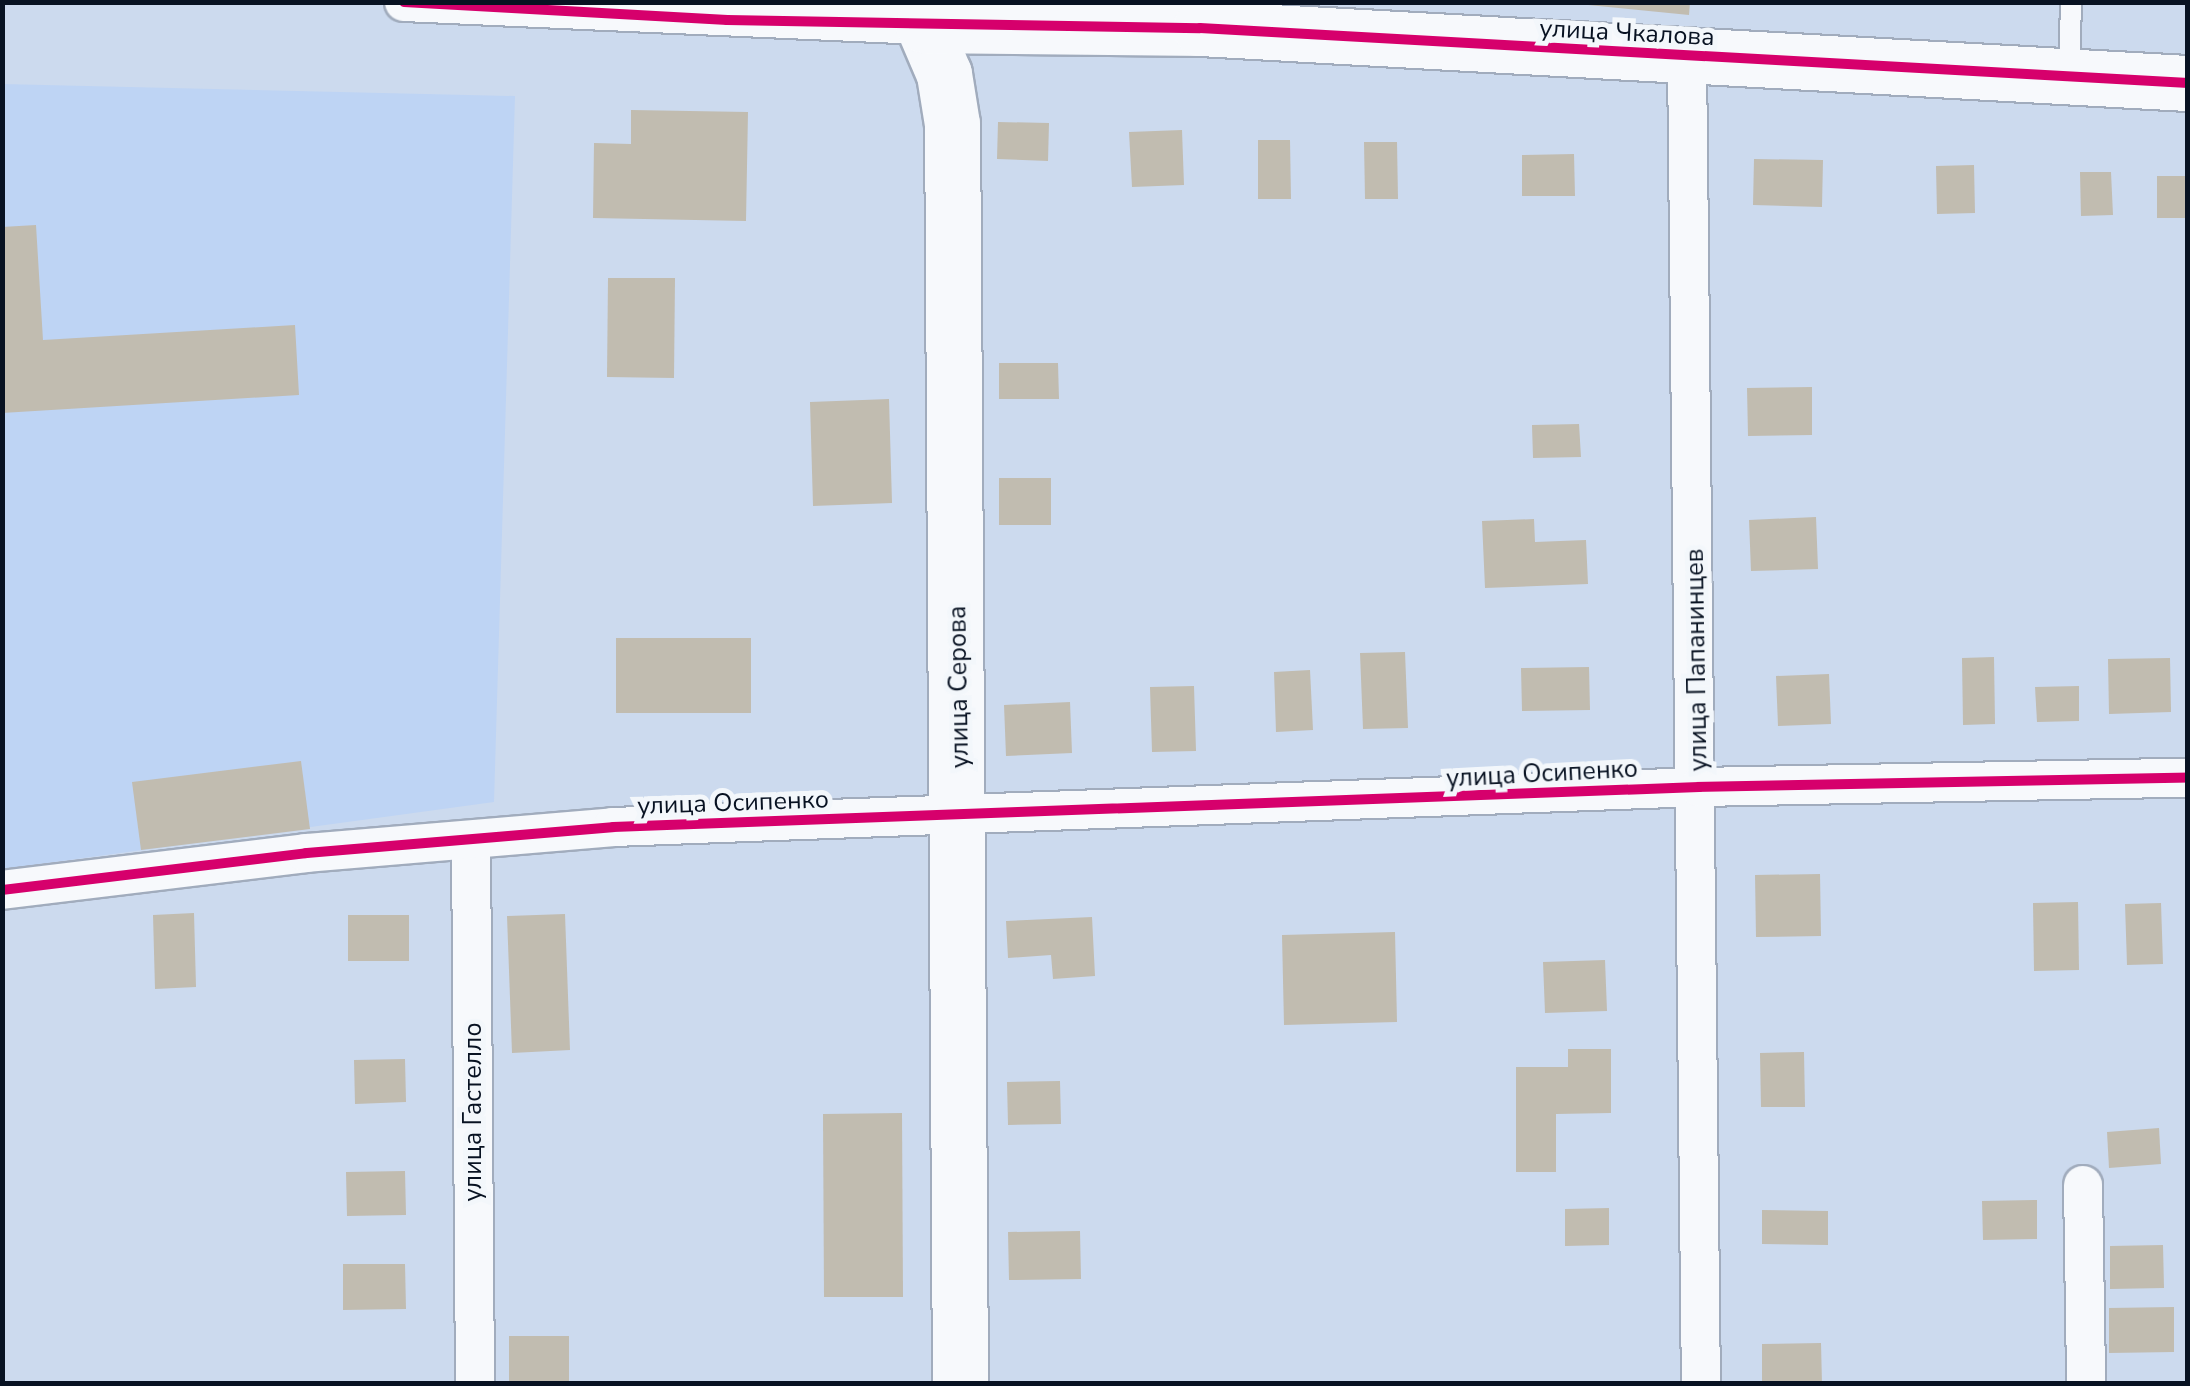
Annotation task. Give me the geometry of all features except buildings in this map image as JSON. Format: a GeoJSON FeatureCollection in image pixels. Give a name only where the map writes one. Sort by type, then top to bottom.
{"type":"FeatureCollection","features":[{"type":"Feature","properties":{"kind":"street","name":"улица Чкалова"},"geometry":{"type":"LineString","coordinates":[[404,2],[913,14],[2188,84]]}},
{"type":"Feature","properties":{"kind":"street","name":"улица Серова"},"geometry":{"type":"LineString","coordinates":[[913,14],[944,74],[952,124],[960,819],[960,1384]]}},
{"type":"Feature","properties":{"kind":"street","name":"улица Папанинцев"},"geometry":{"type":"LineString","coordinates":[[1687,56],[1699,787],[1700,1384]]}},
{"type":"Feature","properties":{"kind":"street","name":"улица Осипенко"},"geometry":{"type":"LineString","coordinates":[[2,890],[471,840],[744,821],[960,819],[1699,787],[2188,778]]}},
{"type":"Feature","properties":{"kind":"street","name":"улица Гастелло"},"geometry":{"type":"LineString","coordinates":[[471,840],[475,1384]]}},
{"type":"Feature","properties":{"kind":"street"},"geometry":{"type":"LineString","coordinates":[[2083,1185],[2086,1384]]}},
{"type":"Feature","properties":{"kind":"lane"},"geometry":{"type":"LineString","coordinates":[[2069,76],[2071,2]]}},
{"type":"Feature","properties":{"kind":"shaded area"},"geometry":{"type":"Polygon","coordinates":[[[2,84],[515,96],[494,802],[3,869],[2,84]]]}},
{"type":"Feature","properties":{"kind":"cycle path"},"geometry":{"type":"LineString","coordinates":[[404,2],[727,20],[1200,28],[2188,83]]}},
{"type":"Feature","properties":{"kind":"cycle path"},"geometry":{"type":"LineString","coordinates":[[2,890],[306,853],[613,827],[1699,787],[2188,778]]}}]}
